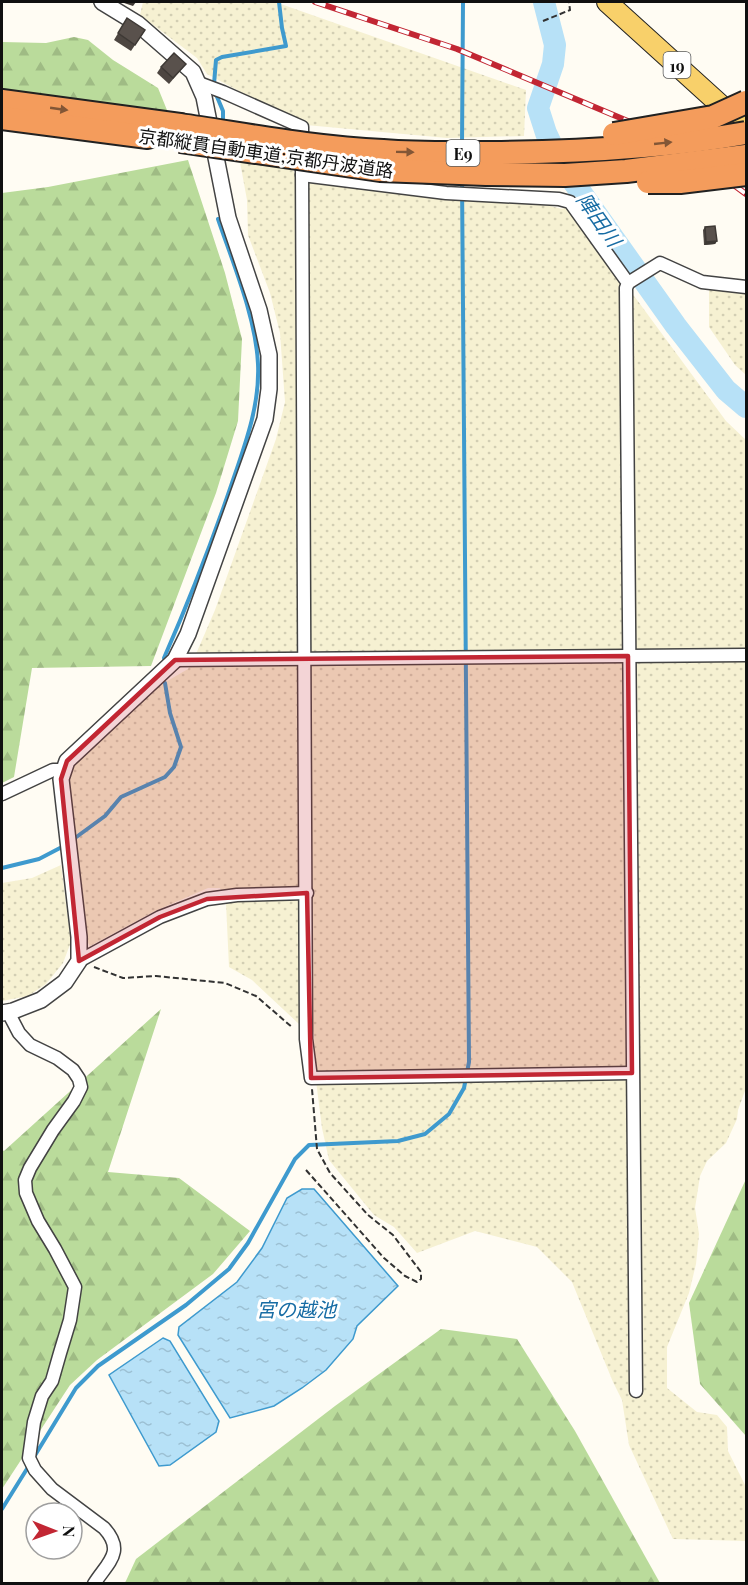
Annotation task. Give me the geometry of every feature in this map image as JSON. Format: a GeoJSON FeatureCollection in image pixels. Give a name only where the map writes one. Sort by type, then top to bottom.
{"type":"FeatureCollection","features":[{"type":"Feature","properties":{"kind":"highway","name":"京都縦貫自動車道;京都丹波道路"},"geometry":{"type":"LineString","coordinates":[[2,101],[380,170],[565,175],[661,168],[747,156]]}},
{"type":"Feature","properties":{"kind":"highway"},"geometry":{"type":"LineString","coordinates":[[446,153],[565,141],[685,123],[713,117],[747,102]]}},
{"type":"Feature","properties":{"kind":"highway","name":"京都縦貫自動車道;京都丹波道路"},"geometry":{"type":"LineString","coordinates":[[2,118],[383,152],[542,152],[615,148],[747,133]]}},
{"type":"Feature","properties":{"kind":"highway"},"geometry":{"type":"LineString","coordinates":[[380,170],[485,184],[564,185],[680,182],[747,174]]}},
{"type":"Feature","properties":{"kind":"main road","name":"19"},"geometry":{"type":"LineString","coordinates":[[607,2],[747,128]]}},
{"type":"Feature","properties":{"kind":"street"},"geometry":{"type":"LineString","coordinates":[[102,2],[138,24],[193,72],[203,84],[302,127],[306,1040],[311,1078],[632,1073]]}},
{"type":"Feature","properties":{"kind":"street"},"geometry":{"type":"LineString","coordinates":[[79,961],[79,937],[61,779],[63,771],[67,761],[175,660],[188,634],[265,419],[269,389],[269,355],[259,309],[228,218],[203,84]]}},
{"type":"Feature","properties":{"kind":"street"},"geometry":{"type":"LineString","coordinates":[[302,174],[454,194],[559,199],[570,202],[631,281]]}},
{"type":"Feature","properties":{"kind":"street"},"geometry":{"type":"LineString","coordinates":[[636,1391],[626,288],[631,281],[660,263],[702,282],[747,287]]}},
{"type":"Feature","properties":{"kind":"street"},"geometry":{"type":"LineString","coordinates":[[175,660],[747,655]]}},
{"type":"Feature","properties":{"kind":"street"},"geometry":{"type":"LineString","coordinates":[[2,794],[53,770],[63,771]]}},
{"type":"Feature","properties":{"kind":"street"},"geometry":{"type":"LineString","coordinates":[[94,1584],[113,1557],[114,1546],[111,1536],[104,1528],[52,1489],[35,1470],[29,1458],[34,1422],[42,1396],[52,1381],[70,1320],[75,1287],[38,1221],[26,1193],[25,1180],[30,1168],[81,1087],[73,1070],[57,1058],[30,1045],[5,1012],[41,1000],[65,982],[79,961],[160,917],[207,899],[307,893]]}},
{"type":"Feature","properties":{"kind":"path"},"geometry":{"type":"LineString","coordinates":[[543,21],[566,13],[570,10],[569,2]]}},
{"type":"Feature","properties":{"kind":"path"},"geometry":{"type":"LineString","coordinates":[[79,961],[123,978],[156,976],[225,983],[256,996],[306,1040]]}},
{"type":"Feature","properties":{"kind":"path"},"geometry":{"type":"LineString","coordinates":[[306,1170],[384,1258],[405,1276],[417,1282],[421,1279],[421,1272],[393,1235],[368,1215],[330,1173],[317,1149],[311,1078]]}},
{"type":"Feature","properties":{"kind":"highlighted area"},"geometry":{"type":"Polygon","coordinates":[[[628,656],[632,1073],[311,1078],[307,893],[207,899],[160,917],[79,961],[61,779],[67,761],[175,660],[628,656]]]}},
{"type":"Feature","properties":{"kind":"shaded area"},"geometry":{"type":"Polygon","coordinates":[[[143,2],[275,2],[526,90],[524,136],[447,138],[306,125],[207,74],[197,58],[140,15],[143,2]]]}},
{"type":"Feature","properties":{"kind":"shaded area"},"geometry":{"type":"Polygon","coordinates":[[[240,162],[292,167],[298,182],[472,201],[538,203],[562,209],[568,206],[726,421],[746,440],[746,1088],[737,1119],[726,1143],[707,1161],[700,1176],[695,1208],[699,1234],[696,1264],[689,1293],[667,1347],[667,1388],[697,1412],[717,1415],[727,1427],[728,1451],[746,1487],[746,1541],[673,1539],[629,1445],[622,1400],[572,1282],[537,1247],[475,1231],[417,1253],[394,1227],[374,1215],[329,1160],[322,1128],[315,1073],[314,1032],[300,1025],[252,980],[229,967],[226,903],[220,888],[208,888],[155,911],[90,946],[87,941],[77,851],[72,831],[69,773],[77,759],[114,724],[157,687],[188,669],[215,610],[276,439],[285,402],[280,333],[270,293],[248,235],[247,200],[240,162]]]}},
{"type":"Feature","properties":{"kind":"shaded area"},"geometry":{"type":"Polygon","coordinates":[[[709,288],[746,294],[746,375],[735,365],[709,327],[709,288]]]}},
{"type":"Feature","properties":{"kind":"shaded area"},"geometry":{"type":"Polygon","coordinates":[[[61,865],[71,942],[63,963],[46,984],[28,996],[2,1001],[2,883],[32,878],[61,865]]]}},
{"type":"Feature","properties":{"kind":"green space"},"geometry":{"type":"Polygon","coordinates":[[[74,37],[88,40],[113,60],[158,88],[169,115],[2,90],[2,42],[46,43],[74,37]]]}},
{"type":"Feature","properties":{"kind":"green space"},"geometry":{"type":"Polygon","coordinates":[[[188,160],[225,273],[242,339],[238,421],[216,493],[151,666],[32,668],[14,777],[2,783],[2,193],[48,187],[188,160]]]}},
{"type":"Feature","properties":{"kind":"green space"},"geometry":{"type":"Polygon","coordinates":[[[161,1009],[108,1172],[179,1178],[250,1231],[213,1274],[97,1360],[70,1385],[2,1489],[2,1150],[4,1151],[161,1009]]]}},
{"type":"Feature","properties":{"kind":"green space"},"geometry":{"type":"Polygon","coordinates":[[[746,1179],[746,1436],[700,1384],[689,1303],[746,1179]]]}},
{"type":"Feature","properties":{"kind":"green space"},"geometry":{"type":"Polygon","coordinates":[[[441,1329],[517,1339],[575,1431],[660,1583],[125,1583],[136,1559],[335,1406],[441,1329]]]}},
{"type":"Feature","properties":{"kind":"water","name":"宮の越池"},"geometry":{"type":"Polygon","coordinates":[[[302,1189],[314,1189],[398,1286],[357,1326],[353,1339],[326,1370],[274,1406],[230,1418],[178,1335],[179,1327],[237,1282],[262,1248],[287,1198],[302,1189]]]}},
{"type":"Feature","properties":{"kind":"water"},"geometry":{"type":"Polygon","coordinates":[[[163,1338],[170,1341],[219,1421],[216,1432],[170,1465],[159,1466],[109,1375],[163,1338]]]}},
{"type":"Feature","properties":{"kind":"building"},"geometry":{"type":"Polygon","coordinates":[[[127,18],[145,30],[135,45],[118,33],[127,18]]]}},
{"type":"Feature","properties":{"kind":"building"},"geometry":{"type":"Polygon","coordinates":[[[174,53],[186,64],[173,78],[161,67],[174,53]]]}},
{"type":"Feature","properties":{"kind":"building"},"geometry":{"type":"Polygon","coordinates":[[[715,226],[717,241],[706,242],[705,227],[715,226]]]}},
{"type":"Feature","properties":{"kind":"waterway"},"geometry":{"type":"LineString","coordinates":[[214,84],[216,60],[286,46],[279,2]]}},
{"type":"Feature","properties":{"kind":"waterway"},"geometry":{"type":"LineString","coordinates":[[462,145],[463,2]]}},
{"type":"Feature","properties":{"kind":"waterway","name":"陣田川"},"geometry":{"type":"LineString","coordinates":[[544,2],[555,45],[553,64],[538,108],[546,133],[560,163],[676,326],[726,390],[746,407]]}},
{"type":"Feature","properties":{"kind":"waterway"},"geometry":{"type":"LineString","coordinates":[[215,92],[223,111],[223,125]]}},
{"type":"Feature","properties":{"kind":"waterway"},"geometry":{"type":"LineString","coordinates":[[34,1457],[76,1388],[98,1366],[186,1305],[229,1269],[248,1243],[295,1159],[309,1145],[398,1141],[425,1134],[449,1114],[464,1088],[469,1062],[462,180]]}},
{"type":"Feature","properties":{"kind":"waterway"},"geometry":{"type":"LineString","coordinates":[[165,662],[164,658],[200,571],[237,469],[251,425],[257,395],[258,364],[253,328],[218,219]]}},
{"type":"Feature","properties":{"kind":"waterway"},"geometry":{"type":"LineString","coordinates":[[75,838],[105,816],[121,797],[165,777],[174,767],[181,747],[170,713],[165,683]]}},
{"type":"Feature","properties":{"kind":"waterway"},"geometry":{"type":"LineString","coordinates":[[2,868],[39,859],[60,848]]}},
{"type":"Feature","properties":{"kind":"waterway"},"geometry":{"type":"LineString","coordinates":[[2,1509],[30,1464]]}},
{"type":"Feature","properties":{"kind":"railway"},"geometry":{"type":"LineString","coordinates":[[315,2],[457,49],[649,130],[689,152],[746,194]]}}]}
